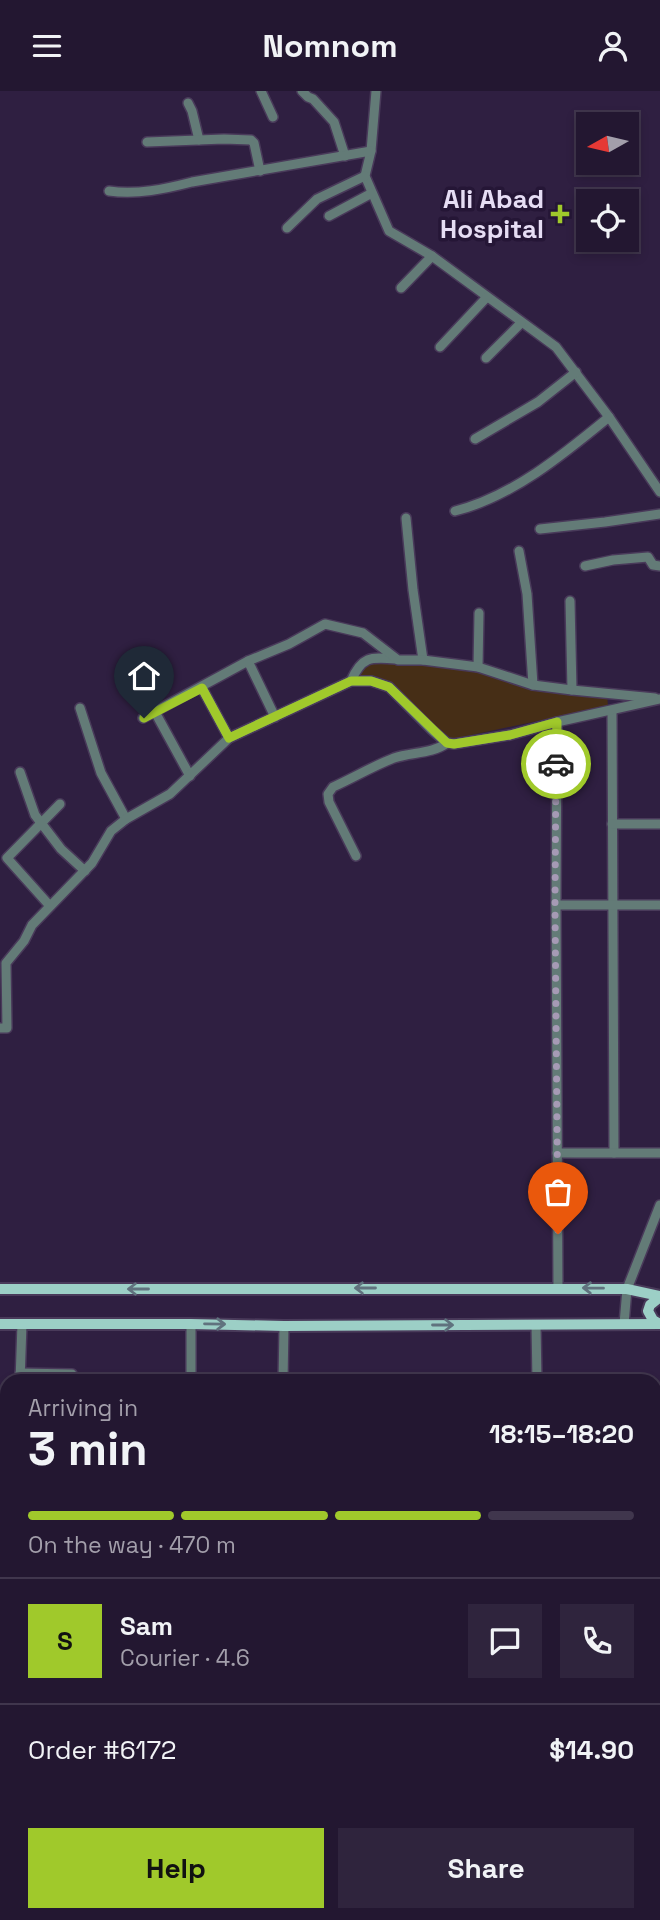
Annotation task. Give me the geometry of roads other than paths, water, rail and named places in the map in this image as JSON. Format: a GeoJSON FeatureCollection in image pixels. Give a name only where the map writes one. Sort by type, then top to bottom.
{"type":"FeatureCollection","features":[{"type":"Feature","properties":{"kind":"main road"},"geometry":{"type":"LineString","coordinates":[[0,1289],[558,1288],[627,1289],[660,1296]]}},
{"type":"Feature","properties":{"kind":"main road"},"geometry":{"type":"LineString","coordinates":[[660,1296],[650,1305],[648,1311],[653,1320],[660,1324]]}},
{"type":"Feature","properties":{"kind":"main road"},"geometry":{"type":"LineString","coordinates":[[0,1324],[660,1324]]}},
{"type":"Feature","properties":{"kind":"street"},"geometry":{"type":"LineString","coordinates":[[262,91],[272,117]]}},
{"type":"Feature","properties":{"kind":"street"},"geometry":{"type":"LineString","coordinates":[[302,91],[334,122],[345,156]]}},
{"type":"Feature","properties":{"kind":"street"},"geometry":{"type":"LineString","coordinates":[[376,91],[371,152],[365,176],[390,231],[432,257],[556,347],[609,417],[660,492]]}},
{"type":"Feature","properties":{"kind":"street"},"geometry":{"type":"LineString","coordinates":[[188,103],[199,140]]}},
{"type":"Feature","properties":{"kind":"street"},"geometry":{"type":"LineString","coordinates":[[147,142],[253,141],[260,171]]}},
{"type":"Feature","properties":{"kind":"street"},"geometry":{"type":"LineString","coordinates":[[110,191],[127,193],[371,152]]}},
{"type":"Feature","properties":{"kind":"street"},"geometry":{"type":"LineString","coordinates":[[287,228],[317,199],[365,176]]}},
{"type":"Feature","properties":{"kind":"street"},"geometry":{"type":"LineString","coordinates":[[329,215],[372,193]]}},
{"type":"Feature","properties":{"kind":"street"},"geometry":{"type":"LineString","coordinates":[[401,288],[432,257]]}},
{"type":"Feature","properties":{"kind":"street"},"geometry":{"type":"LineString","coordinates":[[440,347],[487,297]]}},
{"type":"Feature","properties":{"kind":"street"},"geometry":{"type":"LineString","coordinates":[[486,358],[521,323]]}},
{"type":"Feature","properties":{"kind":"street"},"geometry":{"type":"LineString","coordinates":[[475,439],[538,402],[576,372]]}},
{"type":"Feature","properties":{"kind":"street"},"geometry":{"type":"LineString","coordinates":[[455,511],[479,505],[564,455],[609,417]]}},
{"type":"Feature","properties":{"kind":"street"},"geometry":{"type":"LineString","coordinates":[[540,529],[660,514]]}},
{"type":"Feature","properties":{"kind":"street"},"geometry":{"type":"LineString","coordinates":[[406,518],[412,590],[423,660]]}},
{"type":"Feature","properties":{"kind":"street"},"geometry":{"type":"LineString","coordinates":[[519,551],[527,594],[533,685]]}},
{"type":"Feature","properties":{"kind":"street"},"geometry":{"type":"LineString","coordinates":[[585,566],[648,557],[653,565],[660,566]]}},
{"type":"Feature","properties":{"kind":"street"},"geometry":{"type":"LineString","coordinates":[[570,601],[572,690]]}},
{"type":"Feature","properties":{"kind":"street"},"geometry":{"type":"LineString","coordinates":[[478,667],[479,613]]}},
{"type":"Feature","properties":{"kind":"street"},"geometry":{"type":"LineString","coordinates":[[144,718],[248,661],[289,645],[325,624],[363,633],[398,660]]}},
{"type":"Feature","properties":{"kind":"street"},"geometry":{"type":"LineString","coordinates":[[351,681],[364,660],[423,660],[478,667],[533,685],[660,699]]}},
{"type":"Feature","properties":{"kind":"street"},"geometry":{"type":"LineString","coordinates":[[248,661],[275,717]]}},
{"type":"Feature","properties":{"kind":"street"},"geometry":{"type":"LineString","coordinates":[[0,1028],[7,1028],[3,963],[24,941],[32,925],[92,863],[111,831],[126,819],[170,794],[229,738],[351,681],[371,681],[389,687],[443,746]]}},
{"type":"Feature","properties":{"kind":"street"},"geometry":{"type":"LineString","coordinates":[[202,688],[229,738]]}},
{"type":"Feature","properties":{"kind":"street"},"geometry":{"type":"LineString","coordinates":[[356,856],[329,802],[328,794],[332,787],[394,758],[416,752],[510,735],[660,699]]}},
{"type":"Feature","properties":{"kind":"street"},"geometry":{"type":"LineString","coordinates":[[80,708],[101,773],[126,819]]}},
{"type":"Feature","properties":{"kind":"street"},"geometry":{"type":"LineString","coordinates":[[612,711],[614,1153]]}},
{"type":"Feature","properties":{"kind":"street"},"geometry":{"type":"LineString","coordinates":[[155,712],[190,776]]}},
{"type":"Feature","properties":{"kind":"street"},"geometry":{"type":"LineString","coordinates":[[557,722],[555,905],[558,1288]]}},
{"type":"Feature","properties":{"kind":"street"},"geometry":{"type":"LineString","coordinates":[[19,772],[35,815],[61,849],[85,871]]}},
{"type":"Feature","properties":{"kind":"street"},"geometry":{"type":"LineString","coordinates":[[50,906],[8,858],[61,804]]}},
{"type":"Feature","properties":{"kind":"street"},"geometry":{"type":"LineString","coordinates":[[612,824],[660,824]]}},
{"type":"Feature","properties":{"kind":"street"},"geometry":{"type":"LineString","coordinates":[[555,905],[660,905]]}},
{"type":"Feature","properties":{"kind":"street"},"geometry":{"type":"LineString","coordinates":[[557,1153],[660,1153]]}},
{"type":"Feature","properties":{"kind":"street"},"geometry":{"type":"LineString","coordinates":[[624,1324],[627,1289],[660,1205]]}},
{"type":"Feature","properties":{"kind":"street"},"geometry":{"type":"LineString","coordinates":[[20,1374],[22,1324]]}},
{"type":"Feature","properties":{"kind":"street"},"geometry":{"type":"LineString","coordinates":[[191,1324],[191,1374]]}},
{"type":"Feature","properties":{"kind":"street"},"geometry":{"type":"LineString","coordinates":[[536,1325],[537,1374]]}},
{"type":"Feature","properties":{"kind":"street"},"geometry":{"type":"LineString","coordinates":[[283,1374],[284,1326]]}},
{"type":"Feature","properties":{"kind":"place","name":"Ali Abad Hospital"},"geometry":{"type":"Point","coordinates":[560,214]}}]}
